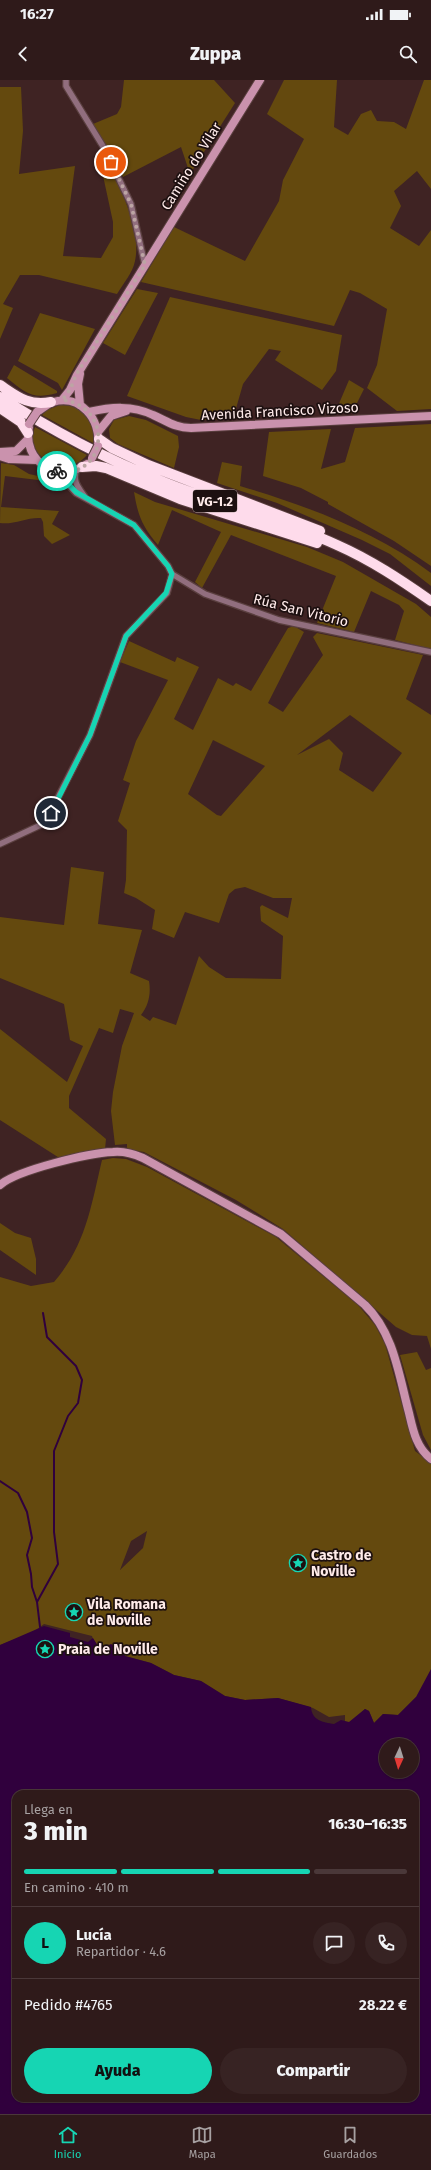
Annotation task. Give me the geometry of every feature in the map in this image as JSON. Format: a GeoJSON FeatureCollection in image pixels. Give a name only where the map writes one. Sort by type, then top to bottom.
{"type":"FeatureCollection","features":[{"type":"Feature","properties":{"kind":"highway"},"geometry":{"type":"LineString","coordinates":[[0,385],[28,402],[37,405],[51,402]]}},
{"type":"Feature","properties":{"kind":"highway","name":"VG-1.2"},"geometry":{"type":"LineString","coordinates":[[0,397],[54,430],[119,463],[162,482],[316,536],[358,554],[399,578],[431,601]]}},
{"type":"Feature","properties":{"kind":"highway"},"geometry":{"type":"LineString","coordinates":[[0,408],[20,422],[28,433]]}},
{"type":"Feature","properties":{"kind":"highway"},"geometry":{"type":"LineString","coordinates":[[98,439],[112,448],[148,464],[277,513],[349,543],[358,554]]}},
{"type":"Feature","properties":{"kind":"highway"},"geometry":{"type":"LineString","coordinates":[[79,468],[96,466],[106,468],[180,499],[320,544],[346,555],[431,601]]}},
{"type":"Feature","properties":{"kind":"street"},"geometry":{"type":"LineString","coordinates":[[66,80],[66,86],[104,148],[131,204],[145,265]]}},
{"type":"Feature","properties":{"kind":"street","name":"Camiño do Vilar"},"geometry":{"type":"LineString","coordinates":[[84,364],[260,80]]}},
{"type":"Feature","properties":{"kind":"street"},"geometry":{"type":"LineString","coordinates":[[62,400],[70,390],[84,364]]}},
{"type":"Feature","properties":{"kind":"street"},"geometry":{"type":"LineString","coordinates":[[80,405],[78,384],[84,364]]}},
{"type":"Feature","properties":{"kind":"street"},"geometry":{"type":"LineString","coordinates":[[0,452],[16,451],[28,433],[37,412],[51,402],[62,400],[80,405],[89,412],[96,424],[98,439]]}},
{"type":"Feature","properties":{"kind":"street","name":"Avenida Francisco Vizoso"},"geometry":{"type":"LineString","coordinates":[[89,412],[119,407],[134,409],[182,428],[431,416]]}},
{"type":"Feature","properties":{"kind":"street"},"geometry":{"type":"LineString","coordinates":[[86,497],[75,483],[74,477],[79,468],[92,458],[98,439],[110,416],[134,409]]}},
{"type":"Feature","properties":{"kind":"street"},"geometry":{"type":"LineString","coordinates":[[28,433],[37,460]]}},
{"type":"Feature","properties":{"kind":"street"},"geometry":{"type":"LineString","coordinates":[[0,456],[9,459],[37,460],[55,470],[79,468]]}},
{"type":"Feature","properties":{"kind":"street","name":"Rúa San Vitorio"},"geometry":{"type":"LineString","coordinates":[[55,470],[76,492],[134,525],[168,566],[172,574],[205,594],[278,620],[431,652]]}},
{"type":"Feature","properties":{"kind":"street"},"geometry":{"type":"LineString","coordinates":[[0,844],[45,823],[90,735],[126,636],[166,593],[172,574]]}},
{"type":"Feature","properties":{"kind":"street"},"geometry":{"type":"LineString","coordinates":[[0,1185],[11,1177],[28,1171],[100,1153],[120,1152],[143,1158],[281,1234],[365,1305],[377,1319],[389,1341],[415,1437],[421,1449],[431,1459]]}},
{"type":"Feature","properties":{"kind":"shaded area"},"geometry":{"type":"Polygon","coordinates":[[[124,80],[214,80],[235,103],[190,174],[181,147],[123,177],[93,124],[117,114],[121,107],[124,80]]]}},
{"type":"Feature","properties":{"kind":"shaded area"},"geometry":{"type":"Polygon","coordinates":[[[284,80],[337,80],[334,127],[348,135],[361,114],[371,110],[377,121],[394,122],[406,129],[424,80],[431,80],[431,189],[417,171],[394,191],[401,206],[390,228],[419,246],[431,230],[431,409],[397,411],[367,388],[377,365],[387,309],[360,293],[350,290],[334,326],[141,282],[174,227],[245,261],[279,201],[283,180],[304,139],[267,114],[284,80]]]}},
{"type":"Feature","properties":{"kind":"shaded area"},"geometry":{"type":"Polygon","coordinates":[[[0,87],[21,87],[23,131],[19,174],[75,166],[63,256],[101,258],[113,237],[113,222],[102,171],[114,174],[131,217],[136,239],[136,250],[135,261],[132,269],[128,278],[117,294],[39,275],[20,275],[3,304],[13,308],[0,339],[0,87]]]}},
{"type":"Feature","properties":{"kind":"shaded area"},"geometry":{"type":"Polygon","coordinates":[[[137,289],[158,293],[125,355],[103,343],[137,289]]]}},
{"type":"Feature","properties":{"kind":"shaded area"},"geometry":{"type":"Polygon","coordinates":[[[170,297],[342,335],[336,371],[322,390],[275,360],[281,351],[269,349],[243,384],[233,419],[201,420],[186,417],[127,396],[170,297]]]}},
{"type":"Feature","properties":{"kind":"shaded area"},"geometry":{"type":"Polygon","coordinates":[[[40,313],[95,329],[62,390],[58,383],[18,361],[40,313]]]}},
{"type":"Feature","properties":{"kind":"shaded area"},"geometry":{"type":"Polygon","coordinates":[[[14,365],[57,391],[57,393],[41,396],[30,394],[19,388],[7,378],[14,365]]]}},
{"type":"Feature","properties":{"kind":"shaded area"},"geometry":{"type":"Polygon","coordinates":[[[349,380],[364,389],[352,413],[335,413],[349,380]]]}},
{"type":"Feature","properties":{"kind":"shaded area"},"geometry":{"type":"Polygon","coordinates":[[[60,405],[75,407],[87,415],[93,428],[93,443],[42,415],[47,410],[60,405]]]}},
{"type":"Feature","properties":{"kind":"shaded area"},"geometry":{"type":"Polygon","coordinates":[[[129,416],[146,420],[178,436],[179,447],[174,468],[118,444],[110,438],[109,429],[114,420],[129,416]]]}},
{"type":"Feature","properties":{"kind":"shaded area"},"geometry":{"type":"Polygon","coordinates":[[[431,424],[431,566],[394,541],[328,504],[328,502],[301,488],[263,476],[269,432],[331,429],[321,469],[345,462],[355,428],[431,424]]]}},
{"type":"Feature","properties":{"kind":"shaded area"},"geometry":{"type":"Polygon","coordinates":[[[35,427],[87,455],[78,462],[69,465],[58,465],[49,462],[40,456],[35,448],[33,438],[35,427]]]}},
{"type":"Feature","properties":{"kind":"shaded area"},"geometry":{"type":"Polygon","coordinates":[[[222,462],[242,466],[240,486],[315,511],[364,532],[387,544],[431,573],[431,586],[390,554],[362,540],[277,503],[217,483],[222,462]]]}},
{"type":"Feature","properties":{"kind":"shaded area"},"geometry":{"type":"Polygon","coordinates":[[[1,463],[14,465],[29,474],[47,478],[46,481],[5,476],[1,507],[59,511],[52,524],[70,535],[52,544],[44,536],[43,522],[41,518],[10,523],[0,523],[1,463]]]}},
{"type":"Feature","properties":{"kind":"shaded area"},"geometry":{"type":"Polygon","coordinates":[[[134,492],[155,502],[307,547],[343,562],[416,604],[431,617],[431,649],[395,640],[404,611],[399,605],[371,591],[354,632],[317,623],[336,576],[231,535],[202,588],[195,582],[221,532],[172,510],[158,545],[148,532],[142,520],[137,508],[134,492]]]}},
{"type":"Feature","properties":{"kind":"shaded area"},"geometry":{"type":"Polygon","coordinates":[[[294,626],[304,632],[268,703],[283,712],[323,655],[313,637],[317,633],[423,655],[406,699],[431,715],[431,1349],[427,1336],[412,1335],[396,1327],[283,1229],[236,1200],[144,1152],[127,1149],[127,1144],[115,1145],[111,1111],[113,1092],[122,1046],[134,1013],[120,1009],[113,1033],[99,1028],[69,1096],[69,1108],[106,1139],[105,1149],[61,1159],[0,1120],[0,1029],[67,1082],[83,1046],[70,1040],[64,1004],[0,978],[0,917],[64,925],[71,867],[104,872],[98,924],[142,930],[130,973],[149,981],[149,999],[141,1015],[150,1021],[153,1017],[176,1025],[199,956],[209,967],[226,978],[281,979],[283,936],[261,921],[260,907],[262,905],[288,918],[292,898],[273,898],[245,887],[235,889],[229,894],[219,923],[185,912],[174,938],[152,929],[155,910],[136,898],[124,893],[126,880],[127,830],[118,821],[130,783],[123,780],[136,741],[168,680],[120,662],[129,641],[175,662],[177,657],[199,667],[174,719],[193,730],[218,678],[233,686],[236,683],[251,691],[288,628],[294,626]],[[350,715],[297,755],[329,739],[343,753],[339,770],[373,792],[402,753],[350,715]],[[213,740],[188,794],[217,815],[221,816],[265,766],[213,740]]]}},
{"type":"Feature","properties":{"kind":"shaded area"},"geometry":{"type":"Polygon","coordinates":[[[113,1158],[126,1159],[147,1167],[276,1237],[358,1305],[375,1325],[385,1344],[415,1451],[431,1463],[431,1698],[416,1697],[398,1715],[383,1714],[374,1723],[369,1711],[365,1709],[349,1723],[345,1722],[345,1715],[329,1717],[313,1708],[278,1698],[245,1700],[225,1696],[201,1681],[174,1675],[151,1663],[125,1656],[120,1649],[99,1646],[96,1644],[92,1636],[44,1624],[32,1633],[0,1645],[0,1277],[31,1286],[54,1282],[65,1268],[73,1254],[86,1224],[102,1160],[113,1158]],[[147,1531],[131,1541],[120,1570],[143,1548],[147,1531]]]}},
{"type":"Feature","properties":{"kind":"shaded area"},"geometry":{"type":"Polygon","coordinates":[[[0,1223],[15,1233],[31,1238],[36,1259],[36,1275],[0,1250],[0,1223]]]}},
{"type":"Feature","properties":{"kind":"shaded area"},"geometry":{"type":"Polygon","coordinates":[[[417,1352],[426,1370],[431,1368],[431,1450],[423,1435],[400,1355],[417,1352]]]}},
{"type":"Feature","properties":{"kind":"shaded area"},"geometry":{"type":"Polygon","coordinates":[[[44,1626],[70,1633],[70,1637],[88,1642],[93,1638],[98,1646],[102,1648],[111,1644],[120,1649],[125,1656],[151,1663],[174,1675],[201,1681],[225,1696],[245,1700],[278,1698],[311,1707],[313,1715],[316,1718],[334,1724],[341,1720],[349,1722],[365,1709],[369,1711],[374,1723],[383,1714],[398,1715],[416,1697],[431,1669],[431,2114],[0,2114],[0,1645],[44,1626]]]}},
{"type":"Feature","properties":{"kind":"waterway"},"geometry":{"type":"LineString","coordinates":[[37,1602],[58,1564],[54,1532],[54,1451],[68,1416],[78,1403],[82,1380],[76,1366],[47,1337],[43,1313]]}},
{"type":"Feature","properties":{"kind":"waterway"},"geometry":{"type":"LineString","coordinates":[[0,1481],[18,1493],[27,1512],[32,1538],[27,1555],[32,1587],[37,1602],[40,1627]]}},
{"type":"Feature","properties":{"kind":"way so far"},"geometry":{"type":"LineString","coordinates":[[57,471],[71,470],[82,467],[92,458],[98,446],[99,439],[96,424],[89,412],[80,405],[62,400],[70,390],[76,375],[145,265],[131,204],[111,162]]}},
{"type":"Feature","properties":{"kind":"place","name":"Castro de Noville"},"geometry":{"type":"Point","coordinates":[298,1563]}},
{"type":"Feature","properties":{"kind":"place","name":"Vila Romana de Noville"},"geometry":{"type":"Point","coordinates":[74,1612]}},
{"type":"Feature","properties":{"kind":"place","name":"Praia de Noville"},"geometry":{"type":"Point","coordinates":[45,1649]}},
{"type":"Feature","properties":{"kind":"route"},"geometry":{"type":"LineString","coordinates":[[51,813],[80,759],[126,636],[161,600],[169,588],[172,574],[160,555],[139,529],[119,515],[76,492],[55,470],[57,471]]}}]}
